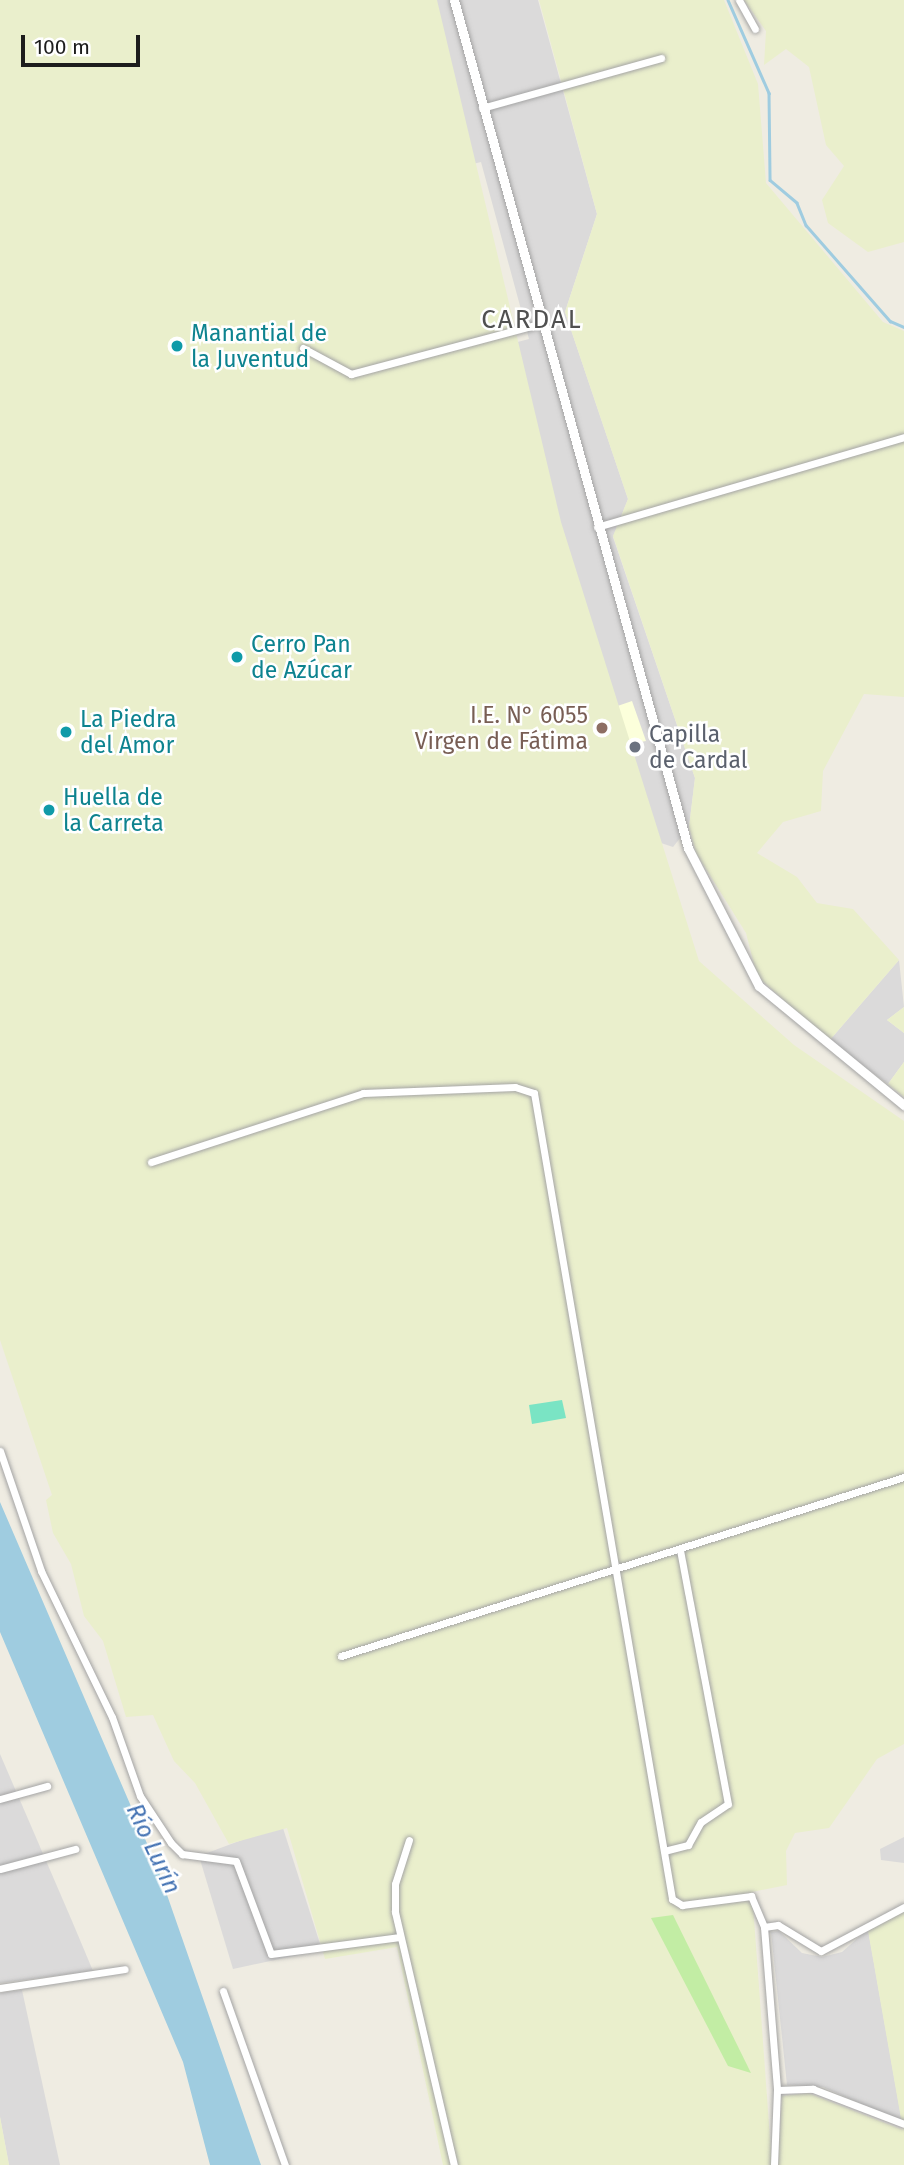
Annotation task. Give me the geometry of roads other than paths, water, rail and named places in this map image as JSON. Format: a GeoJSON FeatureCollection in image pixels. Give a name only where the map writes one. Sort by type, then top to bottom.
{"type":"FeatureCollection","features":[{"type":"Feature","properties":{"kind":"street"},"geometry":{"type":"LineString","coordinates":[[454,0],[539,324],[688,848],[737,934],[750,973],[788,1013],[904,1105]]}},
{"type":"Feature","properties":{"kind":"street"},"geometry":{"type":"LineString","coordinates":[[739,0],[755,29]]}},
{"type":"Feature","properties":{"kind":"street"},"geometry":{"type":"LineString","coordinates":[[482,108],[661,58]]}},
{"type":"Feature","properties":{"kind":"street"},"geometry":{"type":"LineString","coordinates":[[303,348],[351,374],[539,324]]}},
{"type":"Feature","properties":{"kind":"street"},"geometry":{"type":"LineString","coordinates":[[597,527],[904,438]]}},
{"type":"Feature","properties":{"kind":"street"},"geometry":{"type":"LineString","coordinates":[[151,1162],[363,1093],[516,1087],[534,1093],[664,1851],[676,1904],[751,1896],[764,1927],[777,2090],[774,2165]]}},
{"type":"Feature","properties":{"kind":"street"},"geometry":{"type":"LineString","coordinates":[[0,1451],[41,1571],[112,1717],[140,1796],[171,1843],[182,1854],[236,1861],[271,1954],[400,1937]]}},
{"type":"Feature","properties":{"kind":"street"},"geometry":{"type":"LineString","coordinates":[[341,1656],[616,1571],[904,1477]]}},
{"type":"Feature","properties":{"kind":"street"},"geometry":{"type":"LineString","coordinates":[[664,1851],[688,1845],[701,1822],[727,1804],[680,1550]]}},
{"type":"Feature","properties":{"kind":"street"},"geometry":{"type":"LineString","coordinates":[[0,1799],[47,1786]]}},
{"type":"Feature","properties":{"kind":"street"},"geometry":{"type":"LineString","coordinates":[[409,1840],[394,1893],[400,1937],[454,2165]]}},
{"type":"Feature","properties":{"kind":"street"},"geometry":{"type":"LineString","coordinates":[[0,1869],[75,1849]]}},
{"type":"Feature","properties":{"kind":"street"},"geometry":{"type":"LineString","coordinates":[[764,1927],[778,1925],[821,1951],[904,1907]]}},
{"type":"Feature","properties":{"kind":"street"},"geometry":{"type":"LineString","coordinates":[[0,1988],[125,1969]]}},
{"type":"Feature","properties":{"kind":"street"},"geometry":{"type":"LineString","coordinates":[[223,1991],[285,2165]]}},
{"type":"Feature","properties":{"kind":"street"},"geometry":{"type":"LineString","coordinates":[[777,2090],[813,2089],[904,2124]]}},
{"type":"Feature","properties":{"kind":"water"},"geometry":{"type":"Polygon","coordinates":[[[0,1502],[158,1869],[261,2165],[210,2165],[183,2062],[0,1632],[0,1502]]]}},
{"type":"Feature","properties":{"kind":"waterway"},"geometry":{"type":"LineString","coordinates":[[728,0],[769,93],[770,180],[797,203],[806,225],[890,321],[904,327]]}},
{"type":"Feature","properties":{"kind":"place","name":"Manantial de la Juventud"},"geometry":{"type":"Point","coordinates":[177,346]}},
{"type":"Feature","properties":{"kind":"place","name":"Cerro Pan de Azúcar"},"geometry":{"type":"Point","coordinates":[237,657]}},
{"type":"Feature","properties":{"kind":"place","name":"I.E. N° 6055 Virgen de Fátima"},"geometry":{"type":"Point","coordinates":[602,728]}},
{"type":"Feature","properties":{"kind":"place","name":"La Piedra del Amor"},"geometry":{"type":"Point","coordinates":[66,732]}},
{"type":"Feature","properties":{"kind":"place","name":"Capilla de Cardal"},"geometry":{"type":"Point","coordinates":[635,747]}},
{"type":"Feature","properties":{"kind":"place","name":"Huella de la Carreta"},"geometry":{"type":"Point","coordinates":[49,810]}},
{"type":"Feature","properties":{"kind":"district","name":"CARDAL"},"geometry":{"type":"Point","coordinates":[532,320]}},
{"type":"Feature","properties":{"kind":"water label","name":"Río Lurín"},"geometry":{"type":"Point","coordinates":[153,1849]}}]}
